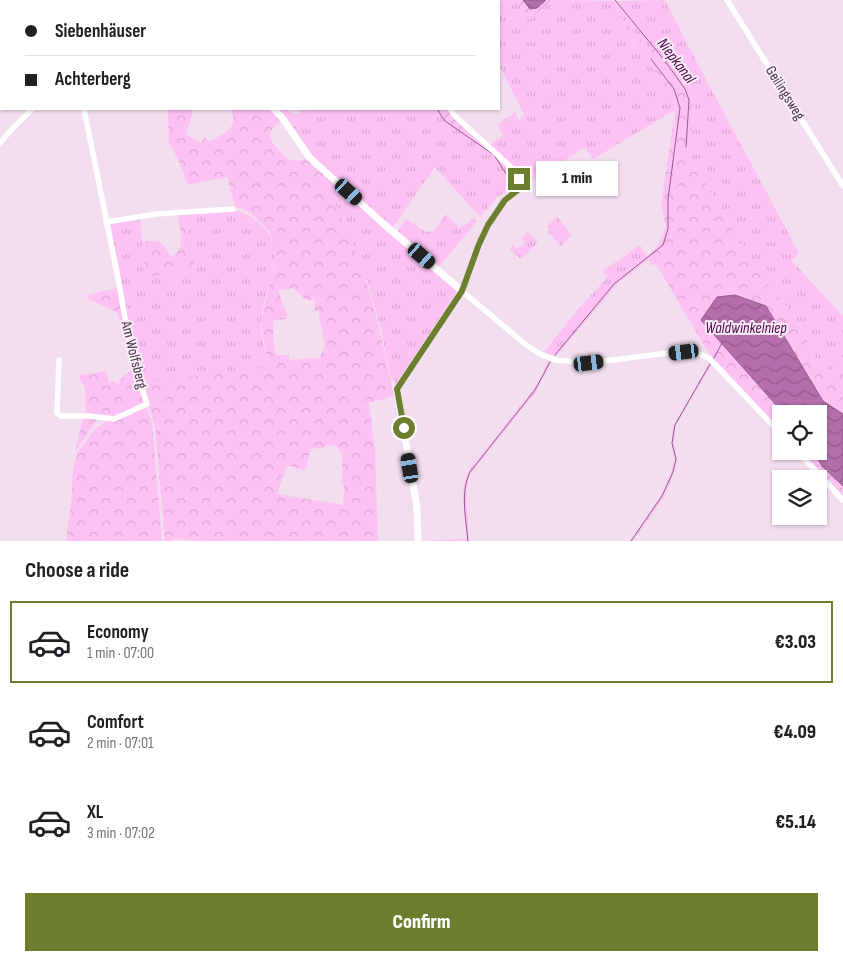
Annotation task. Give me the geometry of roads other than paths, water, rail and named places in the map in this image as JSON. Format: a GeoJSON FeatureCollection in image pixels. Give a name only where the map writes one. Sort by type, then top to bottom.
{"type":"FeatureCollection","features":[{"type":"Feature","properties":{"kind":"street","name":"Geilingsweg"},"geometry":{"type":"LineString","coordinates":[[727,0],[843,186]]}},
{"type":"Feature","properties":{"kind":"street"},"geometry":{"type":"LineString","coordinates":[[0,143],[31,110]]}},
{"type":"Feature","properties":{"kind":"street","name":"Am Wolfsberg"},"geometry":{"type":"LineString","coordinates":[[59,360],[57,413],[61,416],[90,416],[114,419],[146,404],[132,358],[84,110]]}},
{"type":"Feature","properties":{"kind":"street"},"geometry":{"type":"LineString","coordinates":[[275,110],[310,158],[462,291],[525,344],[540,354],[555,360],[589,363],[684,352],[697,353],[709,358],[772,424]]}},
{"type":"Feature","properties":{"kind":"street"},"geometry":{"type":"LineString","coordinates":[[418,541],[417,507],[397,389],[462,291],[488,225],[505,200],[523,186],[513,169],[451,110]]}},
{"type":"Feature","properties":{"kind":"street"},"geometry":{"type":"LineString","coordinates":[[106,222],[156,214],[233,209]]}},
{"type":"Feature","properties":{"kind":"street"},"geometry":{"type":"LineString","coordinates":[[805,460],[843,500]]}},
{"type":"Feature","properties":{"kind":"water"},"geometry":{"type":"Polygon","coordinates":[[[523,0],[546,0],[537,8],[530,9],[523,0]]]}},
{"type":"Feature","properties":{"kind":"water","name":"Waldwinkelniep"},"geometry":{"type":"Polygon","coordinates":[[[735,295],[766,306],[823,401],[843,414],[843,486],[822,466],[818,460],[827,460],[827,405],[776,405],[701,320],[717,297],[735,295]]]}},
{"type":"Feature","properties":{"kind":"waterway","name":"Niepkanal"},"geometry":{"type":"LineString","coordinates":[[615,0],[665,61],[685,89],[689,100],[686,147]]}},
{"type":"Feature","properties":{"kind":"waterway"},"geometry":{"type":"LineString","coordinates":[[555,355],[614,284],[663,245],[668,229],[668,199],[680,108],[674,89],[651,59]]}},
{"type":"Feature","properties":{"kind":"waterway"},"geometry":{"type":"LineString","coordinates":[[438,110],[445,121],[494,155],[515,188]]}},
{"type":"Feature","properties":{"kind":"waterway"},"geometry":{"type":"LineString","coordinates":[[714,358],[722,343]]}},
{"type":"Feature","properties":{"kind":"waterway"},"geometry":{"type":"LineString","coordinates":[[468,541],[464,497],[470,472],[535,390],[550,362]]}},
{"type":"Feature","properties":{"kind":"waterway"},"geometry":{"type":"LineString","coordinates":[[631,541],[662,496],[673,472],[676,459],[672,443],[675,425],[710,364]]}}]}
